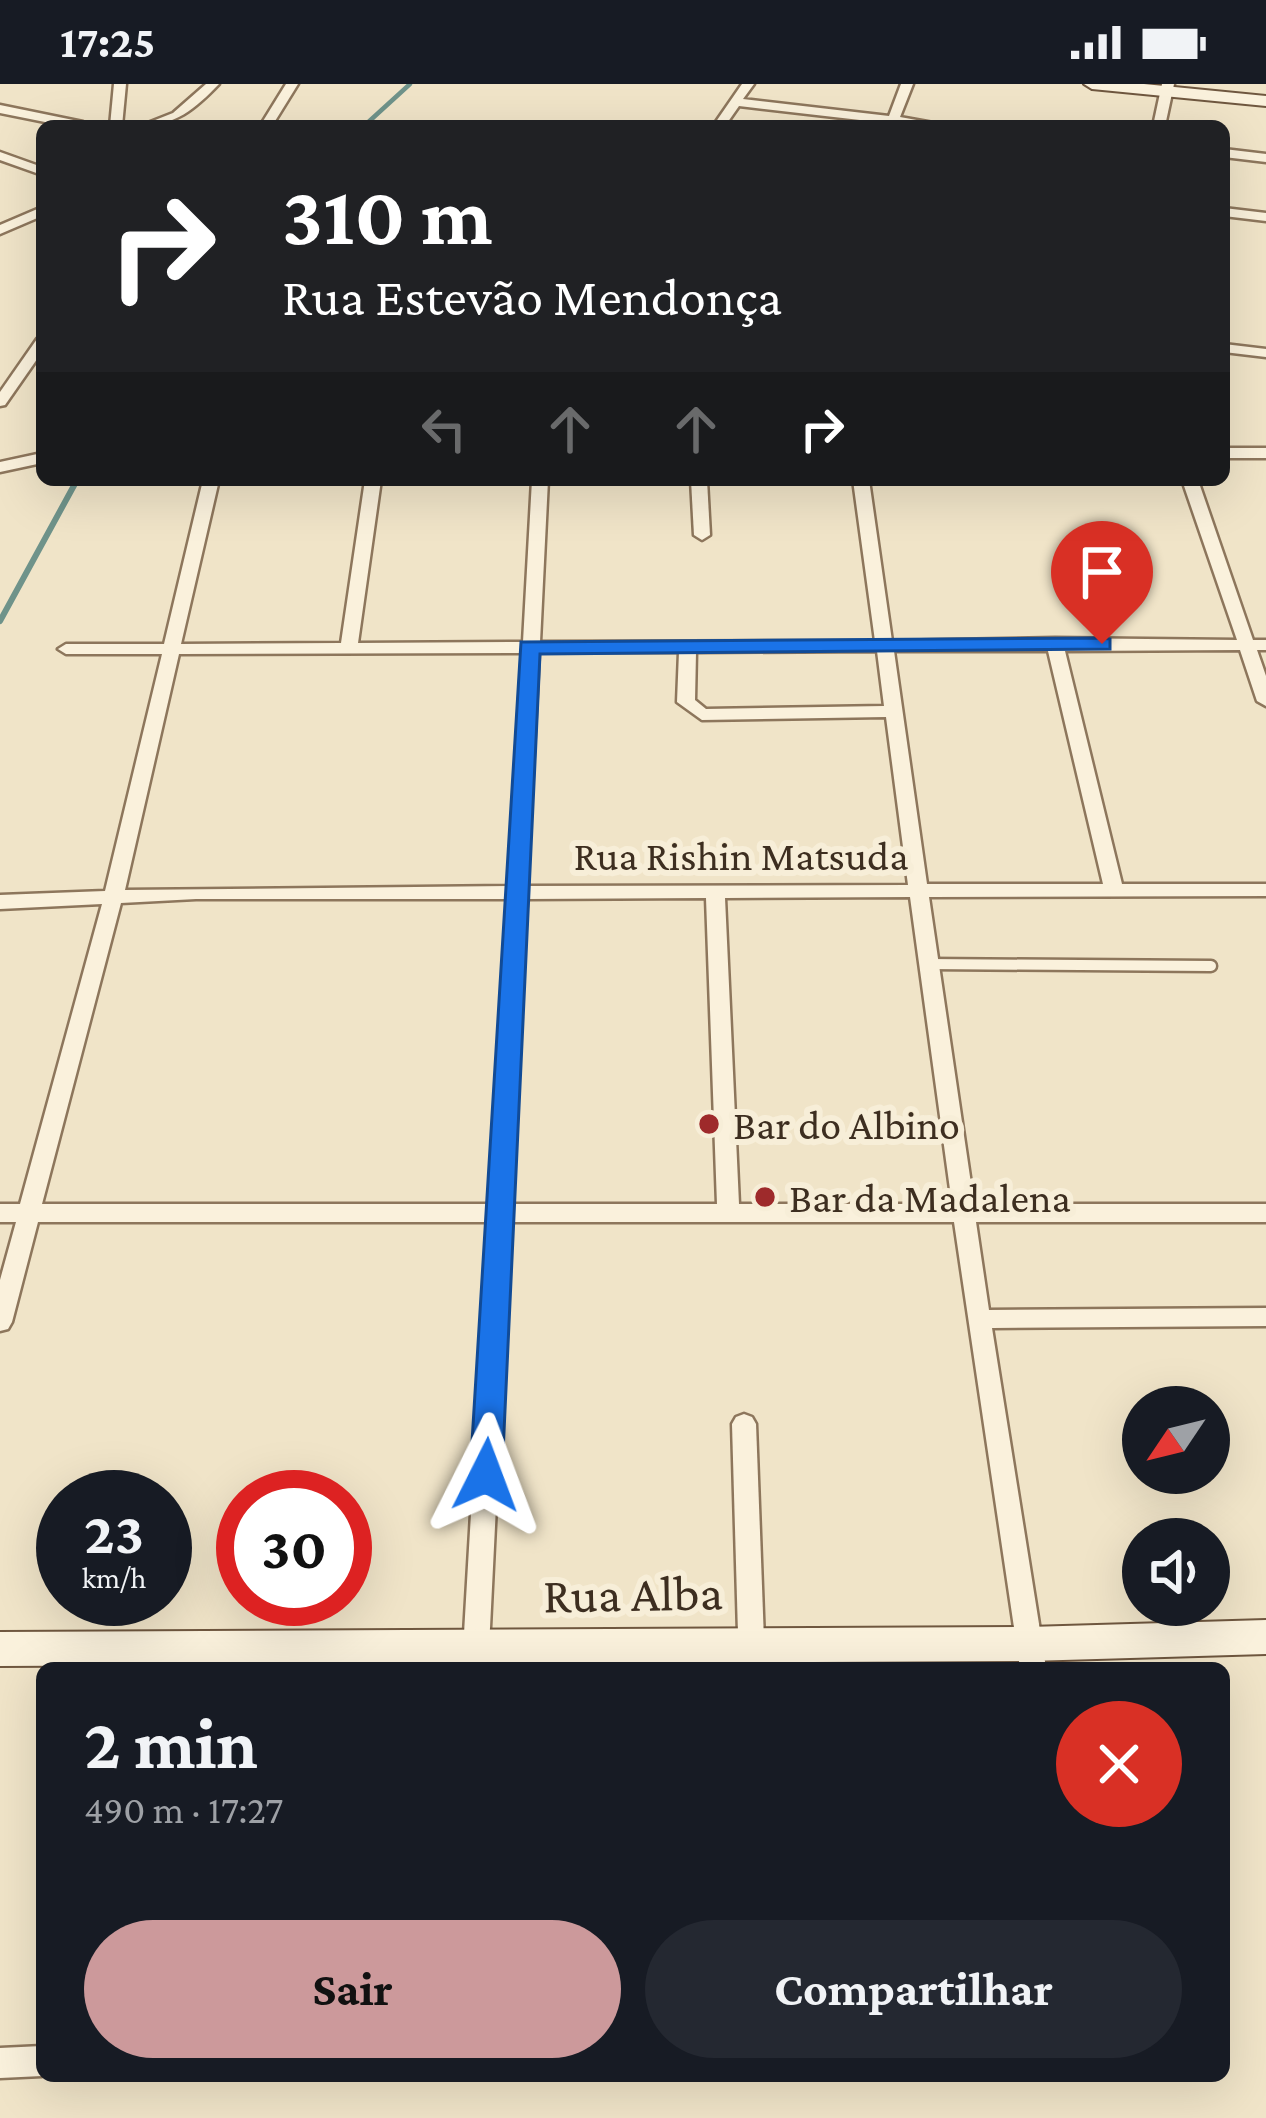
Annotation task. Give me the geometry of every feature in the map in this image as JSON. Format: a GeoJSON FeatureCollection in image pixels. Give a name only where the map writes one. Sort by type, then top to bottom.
{"type":"FeatureCollection","features":[{"type":"Feature","properties":{"kind":"street"},"geometry":{"type":"LineString","coordinates":[[117,120],[120,84]]}},
{"type":"Feature","properties":{"kind":"street"},"geometry":{"type":"LineString","coordinates":[[165,120],[177,116],[214,84]]}},
{"type":"Feature","properties":{"kind":"street"},"geometry":{"type":"LineString","coordinates":[[270,120],[292,84]]}},
{"type":"Feature","properties":{"kind":"street"},"geometry":{"type":"LineString","coordinates":[[723,120],[748,84]]}},
{"type":"Feature","properties":{"kind":"street"},"geometry":{"type":"LineString","coordinates":[[894,120],[907,84]]}},
{"type":"Feature","properties":{"kind":"street"},"geometry":{"type":"LineString","coordinates":[[1092,84],[1266,101]]}},
{"type":"Feature","properties":{"kind":"street"},"geometry":{"type":"LineString","coordinates":[[1160,120],[1168,88]]}},
{"type":"Feature","properties":{"kind":"street"},"geometry":{"type":"LineString","coordinates":[[735,102],[870,120]]}},
{"type":"Feature","properties":{"kind":"street"},"geometry":{"type":"LineString","coordinates":[[0,109],[54,120]]}},
{"type":"Feature","properties":{"kind":"street"},"geometry":{"type":"LineString","coordinates":[[1230,154],[1266,158]]}},
{"type":"Feature","properties":{"kind":"street"},"geometry":{"type":"LineString","coordinates":[[0,156],[36,169]]}},
{"type":"Feature","properties":{"kind":"street"},"geometry":{"type":"LineString","coordinates":[[1230,213],[1266,217]]}},
{"type":"Feature","properties":{"kind":"street"},"geometry":{"type":"LineString","coordinates":[[0,230],[36,215]]}},
{"type":"Feature","properties":{"kind":"street"},"geometry":{"type":"LineString","coordinates":[[1230,349],[1266,352]]}},
{"type":"Feature","properties":{"kind":"street"},"geometry":{"type":"LineString","coordinates":[[0,402],[36,351]]}},
{"type":"Feature","properties":{"kind":"street"},"geometry":{"type":"LineString","coordinates":[[1230,453],[1266,453]]}},
{"type":"Feature","properties":{"kind":"street"},"geometry":{"type":"LineString","coordinates":[[0,467],[36,459]]}},
{"type":"Feature","properties":{"kind":"street"},"geometry":{"type":"LineString","coordinates":[[0,1322],[114,894],[210,486]]}},
{"type":"Feature","properties":{"kind":"street"},"geometry":{"type":"LineString","coordinates":[[349,646],[372,486]]}},
{"type":"Feature","properties":{"kind":"street"},"geometry":{"type":"LineString","coordinates":[[476,1657],[539,486]]}},
{"type":"Feature","properties":{"kind":"street"},"geometry":{"type":"LineString","coordinates":[[699,486],[702,535]]}},
{"type":"Feature","properties":{"kind":"street"},"geometry":{"type":"LineString","coordinates":[[862,486],[1031,1656]]}},
{"type":"Feature","properties":{"kind":"street"},"geometry":{"type":"LineString","coordinates":[[1192,486],[1266,700]]}},
{"type":"Feature","properties":{"kind":"street"},"geometry":{"type":"LineString","coordinates":[[1055,644],[1114,890]]}},
{"type":"Feature","properties":{"kind":"street"},"geometry":{"type":"LineString","coordinates":[[66,649],[1266,645]]}},
{"type":"Feature","properties":{"kind":"street"},"geometry":{"type":"LineString","coordinates":[[688,650],[686,702],[702,715],[891,711]]}},
{"type":"Feature","properties":{"kind":"street","name":"Rua Rishin Matsuda"},"geometry":{"type":"LineString","coordinates":[[0,902],[114,894],[1266,890]]}},
{"type":"Feature","properties":{"kind":"street"},"geometry":{"type":"LineString","coordinates":[[715,892],[728,1214]]}},
{"type":"Feature","properties":{"kind":"street"},"geometry":{"type":"LineString","coordinates":[[0,1214],[1266,1213]]}},
{"type":"Feature","properties":{"kind":"street"},"geometry":{"type":"LineString","coordinates":[[979,1319],[1266,1317]]}},
{"type":"Feature","properties":{"kind":"street"},"geometry":{"type":"LineString","coordinates":[[744,1424],[752,1656]]}},
{"type":"Feature","properties":{"kind":"street","name":"Rua Alba"},"geometry":{"type":"LineString","coordinates":[[0,1648],[476,1657],[1031,1656],[1266,1637]]}},
{"type":"Feature","properties":{"kind":"street"},"geometry":{"type":"LineString","coordinates":[[0,2063],[36,2061]]}},
{"type":"Feature","properties":{"kind":"lane"},"geometry":{"type":"LineString","coordinates":[[928,964],[1210,966]]}},
{"type":"Feature","properties":{"kind":"waterway"},"geometry":{"type":"LineString","coordinates":[[371,120],[410,84]]}},
{"type":"Feature","properties":{"kind":"waterway"},"geometry":{"type":"LineString","coordinates":[[0,621],[74,486]]}},
{"type":"Feature","properties":{"kind":"place","name":"Bar do Albino"},"geometry":{"type":"Point","coordinates":[709,1124]}},
{"type":"Feature","properties":{"kind":"place","name":"Bar da Madalena"},"geometry":{"type":"Point","coordinates":[765,1197]}},
{"type":"Feature","properties":{"kind":"route"},"geometry":{"type":"LineString","coordinates":[[486,1475],[529,647],[688,650],[1102,644]]}}]}
